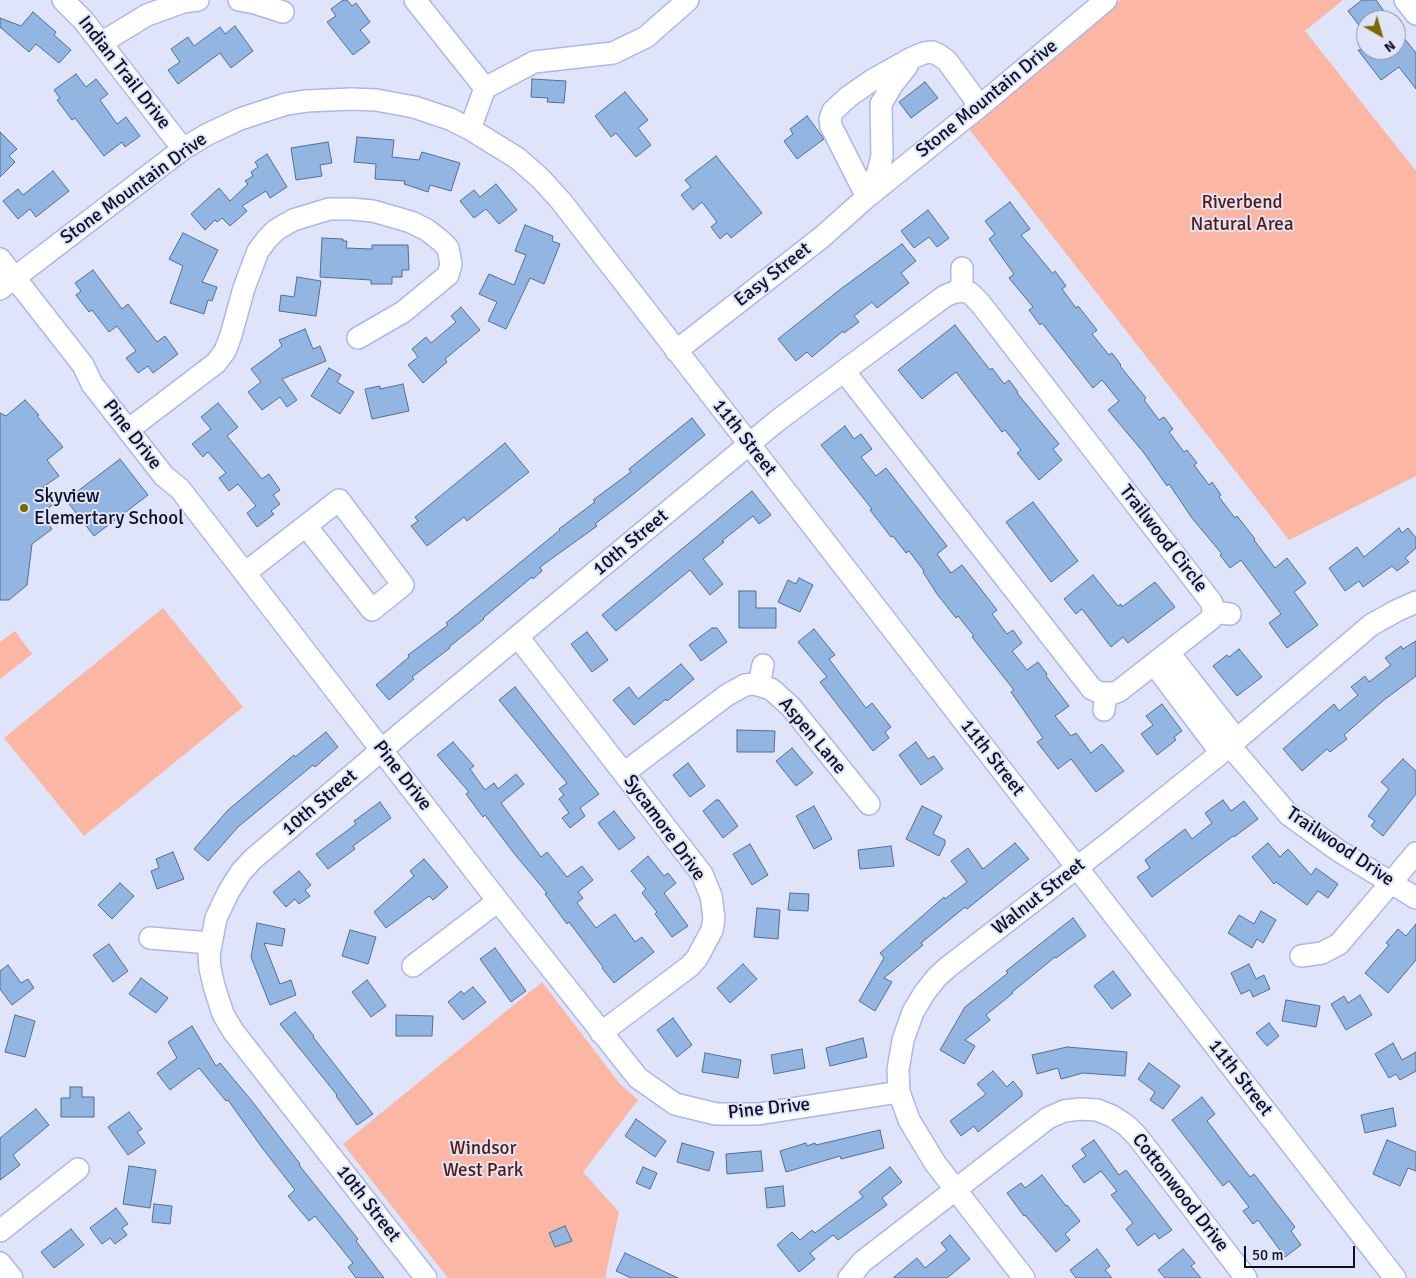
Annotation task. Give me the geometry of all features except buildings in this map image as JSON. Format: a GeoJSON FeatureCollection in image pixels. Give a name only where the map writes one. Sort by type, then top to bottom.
{"type":"FeatureCollection","features":[{"type":"Feature","properties":{"kind":"street","name":"Indian Trail Drive"},"geometry":{"type":"LineString","coordinates":[[63,0],[84,21],[183,149]]}},
{"type":"Feature","properties":{"kind":"street"},"geometry":{"type":"LineString","coordinates":[[100,43],[147,14],[183,2],[198,0]]}},
{"type":"Feature","properties":{"kind":"street"},"geometry":{"type":"LineString","coordinates":[[239,0],[284,12]]}},
{"type":"Feature","properties":{"kind":"street"},"geometry":{"type":"LineString","coordinates":[[415,0],[485,88]]}},
{"type":"Feature","properties":{"kind":"street"},"geometry":{"type":"LineString","coordinates":[[470,129],[485,88],[534,62],[612,54],[646,37],[688,0]]}},
{"type":"Feature","properties":{"kind":"street","name":"Stone Mountain Drive"},"geometry":{"type":"LineString","coordinates":[[866,197],[980,106],[1106,0]]}},
{"type":"Feature","properties":{"kind":"street"},"geometry":{"type":"LineString","coordinates":[[1405,0],[1416,14]]}},
{"type":"Feature","properties":{"kind":"street"},"geometry":{"type":"LineString","coordinates":[[866,197],[831,126],[830,119],[833,112],[848,96],[912,58],[932,52],[947,61],[980,106]]}},
{"type":"Feature","properties":{"kind":"street"},"geometry":{"type":"LineString","coordinates":[[866,197],[878,172],[882,156],[881,104],[912,58]]}},
{"type":"Feature","properties":{"kind":"street"},"geometry":{"type":"LineString","coordinates":[[848,96],[881,104]]}},
{"type":"Feature","properties":{"kind":"street","name":"Stone Mountain Drive"},"geometry":{"type":"LineString","coordinates":[[8,284],[183,149],[240,118],[286,104],[307,100],[376,100],[431,112],[470,129],[517,158],[540,178],[589,238]]}},
{"type":"Feature","properties":{"kind":"street","name":"Easy Street"},"geometry":{"type":"LineString","coordinates":[[676,350],[822,237],[866,197]]}},
{"type":"Feature","properties":{"kind":"street"},"geometry":{"type":"LineString","coordinates":[[128,430],[216,363],[225,351],[232,335],[244,288],[258,251],[276,230],[293,220],[329,209],[373,211],[411,222],[426,230],[448,248],[451,264],[448,275],[403,312],[358,338]]}},
{"type":"Feature","properties":{"kind":"street","name":"11th Street"},"geometry":{"type":"LineString","coordinates":[[589,238],[1395,1278]]}},
{"type":"Feature","properties":{"kind":"street","name":"Pine Drive"},"geometry":{"type":"LineString","coordinates":[[0,258],[8,284],[83,365],[92,384],[164,476],[180,489],[498,901],[638,1078],[675,1104],[716,1114],[758,1114],[899,1092]]}},
{"type":"Feature","properties":{"kind":"street"},"geometry":{"type":"LineString","coordinates":[[844,371],[946,296],[962,291],[962,268]]}},
{"type":"Feature","properties":{"kind":"street","name":"Trailwood Circle"},"geometry":{"type":"LineString","coordinates":[[844,371],[1088,686],[1105,702],[1221,613],[980,303],[970,293],[962,291]]}},
{"type":"Feature","properties":{"kind":"street","name":"10th Street"},"geometry":{"type":"LineString","coordinates":[[426,1278],[233,1031],[223,1014],[210,968],[210,942],[222,903],[241,872],[253,859],[749,445],[844,371]]}},
{"type":"Feature","properties":{"kind":"street"},"geometry":{"type":"LineString","coordinates":[[245,573],[339,500],[403,585],[372,610],[306,526]]}},
{"type":"Feature","properties":{"kind":"street","name":"Walnut Street"},"geometry":{"type":"LineString","coordinates":[[1024,1278],[935,1163],[908,1120],[899,1092],[898,1070],[906,1029],[913,1012],[933,982],[948,967],[1229,746],[1371,625],[1416,602]]}},
{"type":"Feature","properties":{"kind":"street","name":"Sycamore Drive"},"geometry":{"type":"LineString","coordinates":[[518,637],[702,874],[711,896],[714,918],[712,930],[690,966],[601,1032]]}},
{"type":"Feature","properties":{"kind":"street","name":"Trailwood Drive"},"geometry":{"type":"LineString","coordinates":[[1161,659],[1229,746],[1289,815],[1339,851],[1416,898]]}},
{"type":"Feature","properties":{"kind":"street","name":"Aspen Lane"},"geometry":{"type":"LineString","coordinates":[[624,773],[727,695],[761,675],[771,689],[791,707],[869,804]]}},
{"type":"Feature","properties":{"kind":"street"},"geometry":{"type":"LineString","coordinates":[[1301,956],[1322,954],[1339,944],[1416,853]]}},
{"type":"Feature","properties":{"kind":"street"},"geometry":{"type":"LineString","coordinates":[[413,966],[498,901]]}},
{"type":"Feature","properties":{"kind":"street"},"geometry":{"type":"LineString","coordinates":[[150,938],[210,942]]}},
{"type":"Feature","properties":{"kind":"street","name":"Cottonwood Drive"},"geometry":{"type":"LineString","coordinates":[[849,1278],[862,1262],[1048,1118],[1064,1111],[1080,1109],[1097,1110],[1119,1121],[1137,1136],[1246,1278]]}},
{"type":"Feature","properties":{"kind":"street"},"geometry":{"type":"LineString","coordinates":[[0,1231],[78,1168]]}},
{"type":"Feature","properties":{"kind":"street"},"geometry":{"type":"LineString","coordinates":[[0,1263],[12,1278]]}},
{"type":"Feature","properties":{"kind":"green space","name":"Riverbend Natural Area"},"geometry":{"type":"Polygon","coordinates":[[[1120,0],[1343,0],[1305,31],[1416,171],[1416,476],[1289,540],[969,129],[1120,0]]]}},
{"type":"Feature","properties":{"kind":"green space"},"geometry":{"type":"Polygon","coordinates":[[[163,608],[243,707],[84,836],[4,738],[163,608]]]}},
{"type":"Feature","properties":{"kind":"green space"},"geometry":{"type":"Polygon","coordinates":[[[15,631],[32,654],[0,679],[0,642],[15,631]]]}},
{"type":"Feature","properties":{"kind":"green space","name":"Windsor West Park"},"geometry":{"type":"Polygon","coordinates":[[[542,982],[620,1084],[638,1100],[583,1172],[619,1212],[605,1278],[448,1278],[343,1144],[542,982]]]}},
{"type":"Feature","properties":{"kind":"place","name":"Skyview Elemertary School"},"geometry":{"type":"Point","coordinates":[24,508]}}]}
